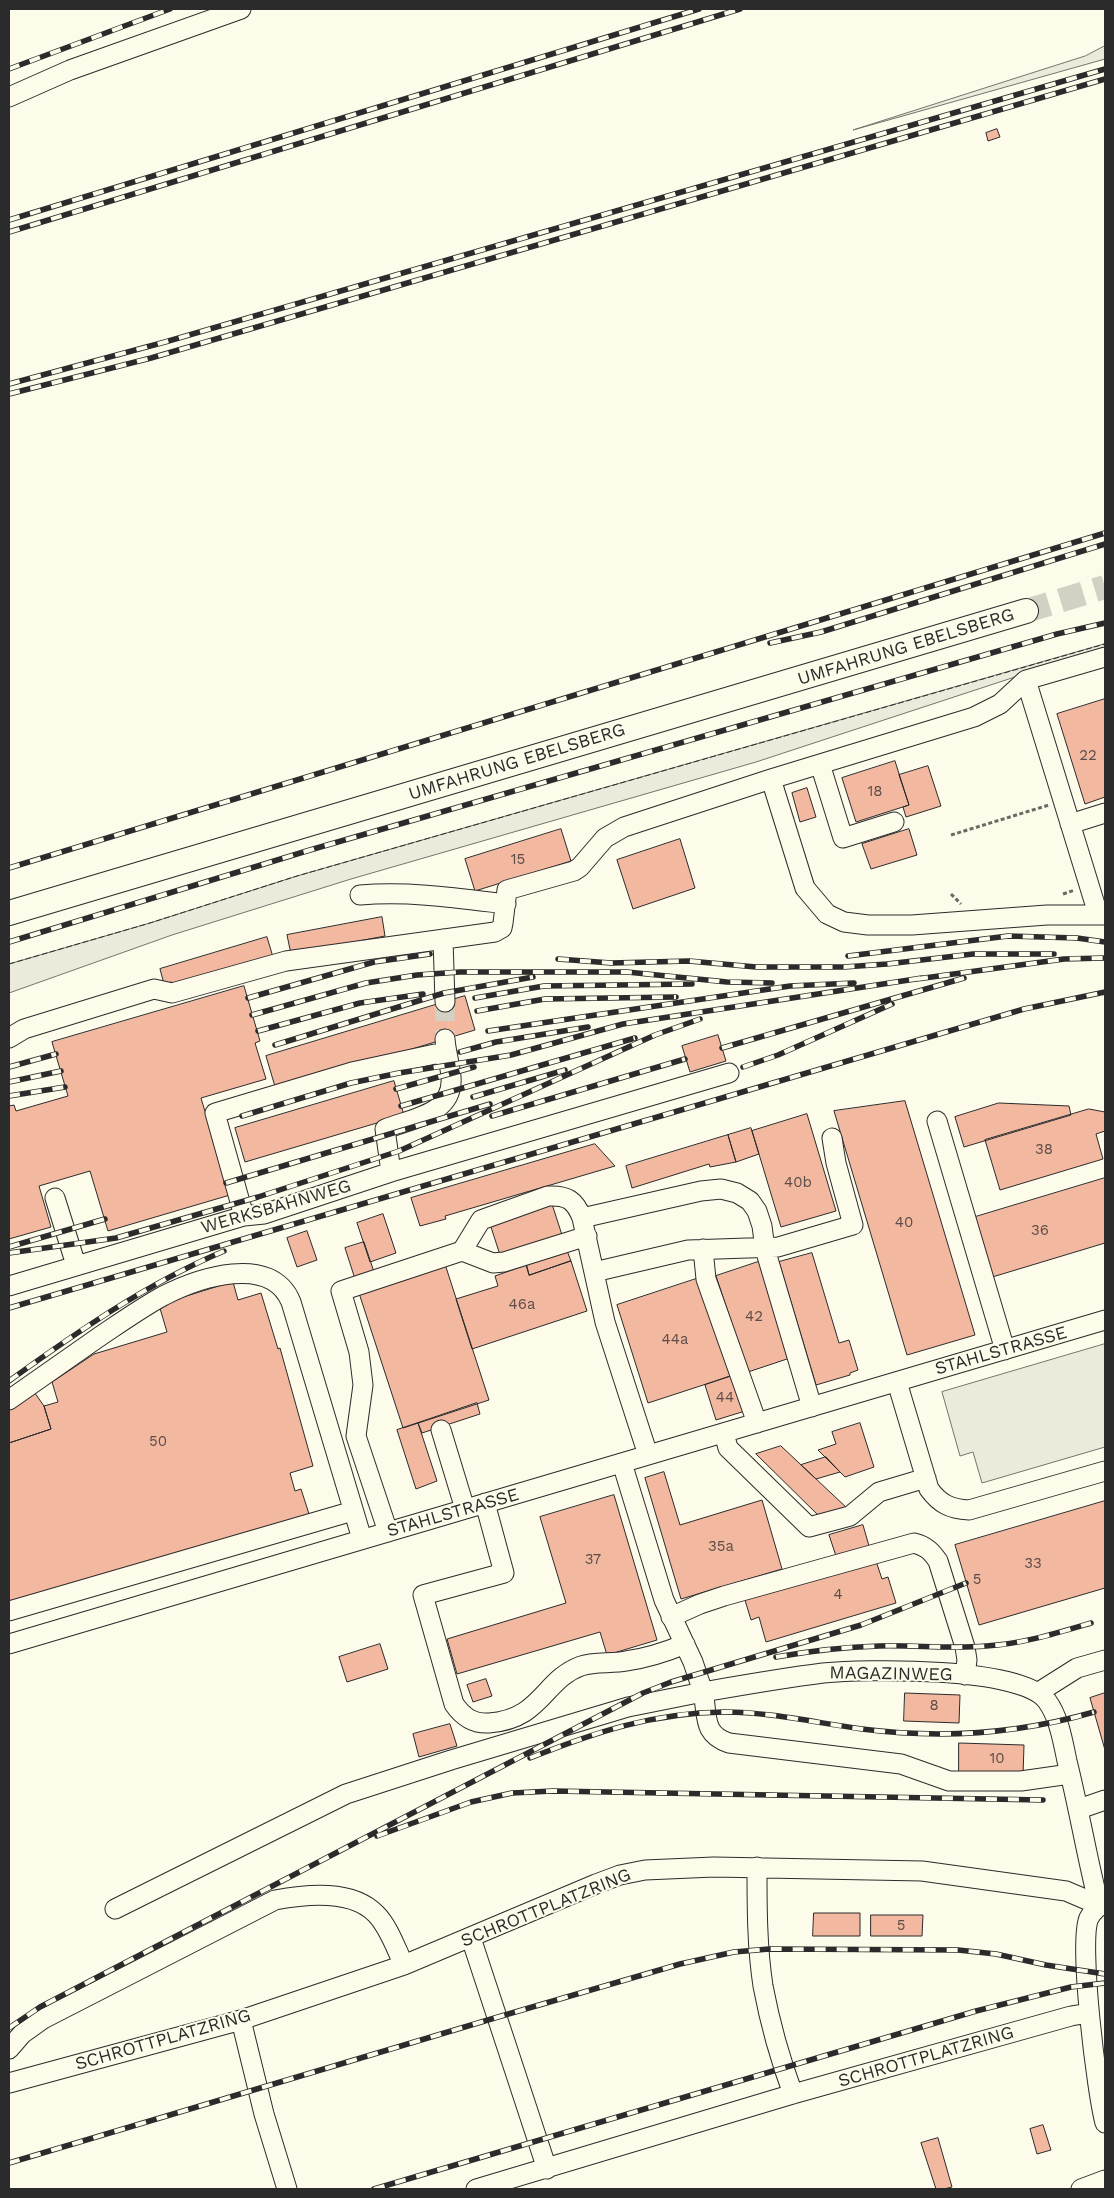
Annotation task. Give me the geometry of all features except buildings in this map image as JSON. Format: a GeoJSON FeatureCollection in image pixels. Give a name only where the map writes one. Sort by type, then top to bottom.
{"type":"FeatureCollection","features":[{"type":"Feature","properties":{"kind":"main road","name":"UMFAHRUNG EBELSBERG"},"geometry":{"type":"LineString","coordinates":[[9,913],[1026,611]]}},
{"type":"Feature","properties":{"kind":"street"},"geometry":{"type":"LineString","coordinates":[[9,96],[70,70],[241,9]]}},
{"type":"Feature","properties":{"kind":"street"},"geometry":{"type":"LineString","coordinates":[[360,895],[391,892],[506,897],[574,871],[580,867],[605,838],[624,827],[771,778],[974,717],[1000,704],[1026,680],[1105,657]]}},
{"type":"Feature","properties":{"kind":"street"},"geometry":{"type":"LineString","coordinates":[[771,778],[805,888],[827,914],[844,922],[868,925],[912,925],[1016,916],[1102,914],[1070,824],[1026,680]]}},
{"type":"Feature","properties":{"kind":"street"},"geometry":{"type":"LineString","coordinates":[[820,764],[843,838],[894,822]]}},
{"type":"Feature","properties":{"kind":"street"},"geometry":{"type":"LineString","coordinates":[[1070,824],[1105,813]]}},
{"type":"Feature","properties":{"kind":"street"},"geometry":{"type":"LineString","coordinates":[[9,1038],[24,1029],[154,989],[172,993],[286,961],[495,932],[502,928],[506,897]]}},
{"type":"Feature","properties":{"kind":"street"},"geometry":{"type":"LineString","coordinates":[[443,939],[445,1002]]}},
{"type":"Feature","properties":{"kind":"street"},"geometry":{"type":"LineString","coordinates":[[244,1216],[215,1113],[352,1072],[435,1054],[446,1047],[451,1077],[447,1102],[438,1109],[385,1129],[391,1172]]}},
{"type":"Feature","properties":{"kind":"street","name":"WERKSBAHNWEG"},"geometry":{"type":"LineString","coordinates":[[9,1286],[244,1216],[264,1214],[391,1172],[729,1073]]}},
{"type":"Feature","properties":{"kind":"street"},"geometry":{"type":"LineString","coordinates":[[937,1122],[1005,1350]]}},
{"type":"Feature","properties":{"kind":"street"},"geometry":{"type":"LineString","coordinates":[[594,1272],[688,1250],[765,1249],[854,1225],[836,1163],[832,1138]]}},
{"type":"Feature","properties":{"kind":"street"},"geometry":{"type":"LineString","coordinates":[[582,1218],[701,1191],[721,1189],[737,1193],[750,1201],[757,1211],[762,1226],[765,1249],[812,1407]]}},
{"type":"Feature","properties":{"kind":"street"},"geometry":{"type":"LineString","coordinates":[[462,1252],[481,1220],[548,1196],[570,1198],[577,1205],[587,1236],[605,1322],[648,1455]]}},
{"type":"Feature","properties":{"kind":"street"},"geometry":{"type":"LineString","coordinates":[[55,1198],[76,1265]]}},
{"type":"Feature","properties":{"kind":"street"},"geometry":{"type":"LineString","coordinates":[[388,1532],[356,1436],[362,1397],[361,1365],[341,1291],[462,1252],[493,1263],[504,1262],[587,1236]]}},
{"type":"Feature","properties":{"kind":"street"},"geometry":{"type":"LineString","coordinates":[[703,1249],[706,1279],[757,1423]]}},
{"type":"Feature","properties":{"kind":"street"},"geometry":{"type":"LineString","coordinates":[[9,1400],[133,1314],[163,1296],[200,1281],[225,1274],[262,1276],[278,1282],[286,1290],[291,1302],[362,1539]]}},
{"type":"Feature","properties":{"kind":"street","name":"STAHLSTRASSE"},"geometry":{"type":"LineString","coordinates":[[9,1644],[1105,1320]]}},
{"type":"Feature","properties":{"kind":"street"},"geometry":{"type":"LineString","coordinates":[[897,1382],[929,1489],[946,1507],[968,1510],[1105,1471]]}},
{"type":"Feature","properties":{"kind":"street"},"geometry":{"type":"LineString","coordinates":[[441,1430],[466,1509]]}},
{"type":"Feature","properties":{"kind":"street"},"geometry":{"type":"LineString","coordinates":[[724,1433],[728,1448],[809,1528],[850,1516],[878,1492],[926,1478]]}},
{"type":"Feature","properties":{"kind":"street"},"geometry":{"type":"LineString","coordinates":[[622,1463],[664,1600],[685,1644],[703,1692],[707,1723],[711,1733],[718,1739],[729,1743],[901,1764],[949,1781],[1036,1780],[1070,1774]]}},
{"type":"Feature","properties":{"kind":"street"},"geometry":{"type":"LineString","coordinates":[[485,1503],[504,1573],[423,1595],[454,1704],[461,1714],[472,1721],[483,1723],[500,1722],[526,1711],[572,1669],[584,1665],[627,1661],[660,1654],[685,1644]]}},
{"type":"Feature","properties":{"kind":"street"},"geometry":{"type":"LineString","coordinates":[[9,1611],[353,1511]]}},
{"type":"Feature","properties":{"kind":"street"},"geometry":{"type":"LineString","coordinates":[[671,1617],[716,1599],[914,1543],[923,1545],[932,1552],[938,1561],[965,1647],[967,1660],[965,1675]]}},
{"type":"Feature","properties":{"kind":"street"},"geometry":{"type":"LineString","coordinates":[[1105,1660],[1077,1668],[1039,1692],[1053,1710],[1102,1904],[1089,1918],[1086,1933],[1089,2013],[1105,2123]]}},
{"type":"Feature","properties":{"kind":"street","name":"MAGAZINWEG"},"geometry":{"type":"LineString","coordinates":[[115,1909],[346,1794],[451,1760],[628,1707],[703,1692],[822,1673],[863,1670],[965,1675],[1010,1682],[1039,1692]]}},
{"type":"Feature","properties":{"kind":"street"},"geometry":{"type":"LineString","coordinates":[[1078,1808],[1105,1800]]}},
{"type":"Feature","properties":{"kind":"street"},"geometry":{"type":"LineString","coordinates":[[757,1867],[758,1936],[764,1986],[777,2047],[792,2094]]}},
{"type":"Feature","properties":{"kind":"street","name":"SCHROTTPLATZRING"},"geometry":{"type":"LineString","coordinates":[[9,2083],[241,2020],[404,1965],[620,1874],[646,1870],[757,1867],[922,1871],[1066,1891],[1102,1904]]}},
{"type":"Feature","properties":{"kind":"street"},"geometry":{"type":"LineString","coordinates":[[9,2049],[22,2034],[43,2019],[275,1900],[295,1896],[338,1896],[354,1900],[369,1907],[378,1915],[404,1965]]}},
{"type":"Feature","properties":{"kind":"street"},"geometry":{"type":"LineString","coordinates":[[471,1938],[547,2169]]}},
{"type":"Feature","properties":{"kind":"street","name":"SCHROTTPLATZRING"},"geometry":{"type":"LineString","coordinates":[[476,2189],[792,2094],[1071,2016],[1089,2013]]}},
{"type":"Feature","properties":{"kind":"street"},"geometry":{"type":"LineString","coordinates":[[241,2020],[264,2114],[287,2189]]}},
{"type":"Feature","properties":{"kind":"path"},"geometry":{"type":"LineString","coordinates":[[951,835],[1063,800]]}},
{"type":"Feature","properties":{"kind":"shaded area"},"geometry":{"type":"Polygon","coordinates":[[[1105,46],[1105,59],[853,130],[1085,56],[1105,46]]]}},
{"type":"Feature","properties":{"kind":"shaded area"},"geometry":{"type":"Polygon","coordinates":[[[1105,644],[1105,652],[1021,675],[756,762],[351,879],[172,935],[9,993],[9,964],[150,923],[297,876],[1105,644]]]}},
{"type":"Feature","properties":{"kind":"shaded area"},"geometry":{"type":"Polygon","coordinates":[[[1105,1344],[1105,1447],[982,1483],[973,1452],[960,1456],[942,1392],[1105,1344]]]}},
{"type":"Feature","properties":{"kind":"tunnel"},"geometry":{"type":"LineString","coordinates":[[1026,611],[1105,587]]}},
{"type":"Feature","properties":{"kind":"tunnel"},"geometry":{"type":"LineString","coordinates":[[445,1002],[445,1039]]}},
{"type":"Feature","properties":{"kind":"railway"},"geometry":{"type":"LineString","coordinates":[[9,69],[170,9]]}},
{"type":"Feature","properties":{"kind":"railway"},"geometry":{"type":"LineString","coordinates":[[9,220],[699,9]]}},
{"type":"Feature","properties":{"kind":"railway"},"geometry":{"type":"LineString","coordinates":[[9,232],[740,9]]}},
{"type":"Feature","properties":{"kind":"railway"},"geometry":{"type":"LineString","coordinates":[[9,384],[165,342],[1105,69]]}},
{"type":"Feature","properties":{"kind":"railway"},"geometry":{"type":"LineString","coordinates":[[9,394],[151,358],[1105,79]]}},
{"type":"Feature","properties":{"kind":"railway"},"geometry":{"type":"LineString","coordinates":[[9,868],[1105,533]]}},
{"type":"Feature","properties":{"kind":"railway"},"geometry":{"type":"LineString","coordinates":[[770,643],[821,632],[1105,544]]}},
{"type":"Feature","properties":{"kind":"railway"},"geometry":{"type":"LineString","coordinates":[[9,942],[310,850],[1057,634],[1105,623]]}},
{"type":"Feature","properties":{"kind":"railway"},"geometry":{"type":"LineString","coordinates":[[848,956],[1008,936],[1077,938],[1105,942]]}},
{"type":"Feature","properties":{"kind":"railway"},"geometry":{"type":"LineString","coordinates":[[248,998],[374,962],[430,954]]}},
{"type":"Feature","properties":{"kind":"railway"},"geometry":{"type":"LineString","coordinates":[[558,959],[611,963],[689,961],[756,967],[844,967],[973,954],[1054,954]]}},
{"type":"Feature","properties":{"kind":"railway"},"geometry":{"type":"LineString","coordinates":[[917,979],[1064,959],[1105,958]]}},
{"type":"Feature","properties":{"kind":"railway"},"geometry":{"type":"LineString","coordinates":[[252,1015],[366,983],[417,975],[460,972],[627,972],[727,982],[772,983]]}},
{"type":"Feature","properties":{"kind":"railway"},"geometry":{"type":"LineString","coordinates":[[275,1045],[444,993],[533,977]]}},
{"type":"Feature","properties":{"kind":"railway"},"geometry":{"type":"LineString","coordinates":[[242,1116],[351,1083],[399,1073],[511,1055],[623,1024],[922,978]]}},
{"type":"Feature","properties":{"kind":"railway"},"geometry":{"type":"LineString","coordinates":[[722,1048],[964,978]]}},
{"type":"Feature","properties":{"kind":"railway"},"geometry":{"type":"LineString","coordinates":[[488,1031],[790,986],[854,983]]}},
{"type":"Feature","properties":{"kind":"railway"},"geometry":{"type":"LineString","coordinates":[[475,998],[544,986],[692,984]]}},
{"type":"Feature","properties":{"kind":"railway"},"geometry":{"type":"LineString","coordinates":[[9,1308],[1024,1009],[1105,992]]}},
{"type":"Feature","properties":{"kind":"railway"},"geometry":{"type":"LineString","coordinates":[[258,1031],[360,1003],[423,994]]}},
{"type":"Feature","properties":{"kind":"railway"},"geometry":{"type":"LineString","coordinates":[[477,1011],[545,999],[676,997]]}},
{"type":"Feature","properties":{"kind":"railway"},"geometry":{"type":"LineString","coordinates":[[743,1067],[778,1055],[892,1004]]}},
{"type":"Feature","properties":{"kind":"railway"},"geometry":{"type":"LineString","coordinates":[[9,1253],[116,1238],[258,1197],[399,1151],[655,1035],[700,1019]]}},
{"type":"Feature","properties":{"kind":"railway"},"geometry":{"type":"LineString","coordinates":[[460,1052],[496,1042],[588,1027]]}},
{"type":"Feature","properties":{"kind":"railway"},"geometry":{"type":"LineString","coordinates":[[401,1106],[635,1038]]}},
{"type":"Feature","properties":{"kind":"railway"},"geometry":{"type":"LineString","coordinates":[[9,1067],[56,1054]]}},
{"type":"Feature","properties":{"kind":"railway"},"geometry":{"type":"LineString","coordinates":[[492,1116],[685,1059]]}},
{"type":"Feature","properties":{"kind":"railway"},"geometry":{"type":"LineString","coordinates":[[396,1089],[474,1067]]}},
{"type":"Feature","properties":{"kind":"railway"},"geometry":{"type":"LineString","coordinates":[[473,1097],[565,1070]]}},
{"type":"Feature","properties":{"kind":"railway"},"geometry":{"type":"LineString","coordinates":[[9,1082],[61,1071]]}},
{"type":"Feature","properties":{"kind":"railway"},"geometry":{"type":"LineString","coordinates":[[9,1096],[65,1087]]}},
{"type":"Feature","properties":{"kind":"railway"},"geometry":{"type":"LineString","coordinates":[[226,1183],[490,1104]]}},
{"type":"Feature","properties":{"kind":"railway"},"geometry":{"type":"LineString","coordinates":[[9,1247],[105,1219]]}},
{"type":"Feature","properties":{"kind":"railway"},"geometry":{"type":"LineString","coordinates":[[9,1381],[113,1310],[167,1278],[224,1251]]}},
{"type":"Feature","properties":{"kind":"railway"},"geometry":{"type":"LineString","coordinates":[[9,2028],[40,2007],[643,1693],[671,1682],[861,1625],[966,1583]]}},
{"type":"Feature","properties":{"kind":"railway"},"geometry":{"type":"LineString","coordinates":[[776,1657],[866,1647],[973,1647],[999,1645],[1039,1638],[1091,1623]]}},
{"type":"Feature","properties":{"kind":"railway"},"geometry":{"type":"LineString","coordinates":[[530,1758],[601,1732],[648,1720],[698,1713],[741,1712],[862,1729],[921,1734],[950,1734],[1008,1730],[1094,1712]]}},
{"type":"Feature","properties":{"kind":"railway"},"geometry":{"type":"LineString","coordinates":[[377,1836],[471,1802],[512,1793],[553,1791],[1043,1800]]}},
{"type":"Feature","properties":{"kind":"railway"},"geometry":{"type":"LineString","coordinates":[[9,2163],[680,1964],[734,1952],[769,1949],[958,1950],[996,1954],[1046,1965],[1105,1974]]}},
{"type":"Feature","properties":{"kind":"railway"},"geometry":{"type":"LineString","coordinates":[[374,2189],[976,2011],[1071,1987],[1105,1983]]}},
{"type":"Feature","properties":{"kind":"fence"},"geometry":{"type":"LineString","coordinates":[[9,964],[150,923],[297,876],[1105,644]]}}]}
